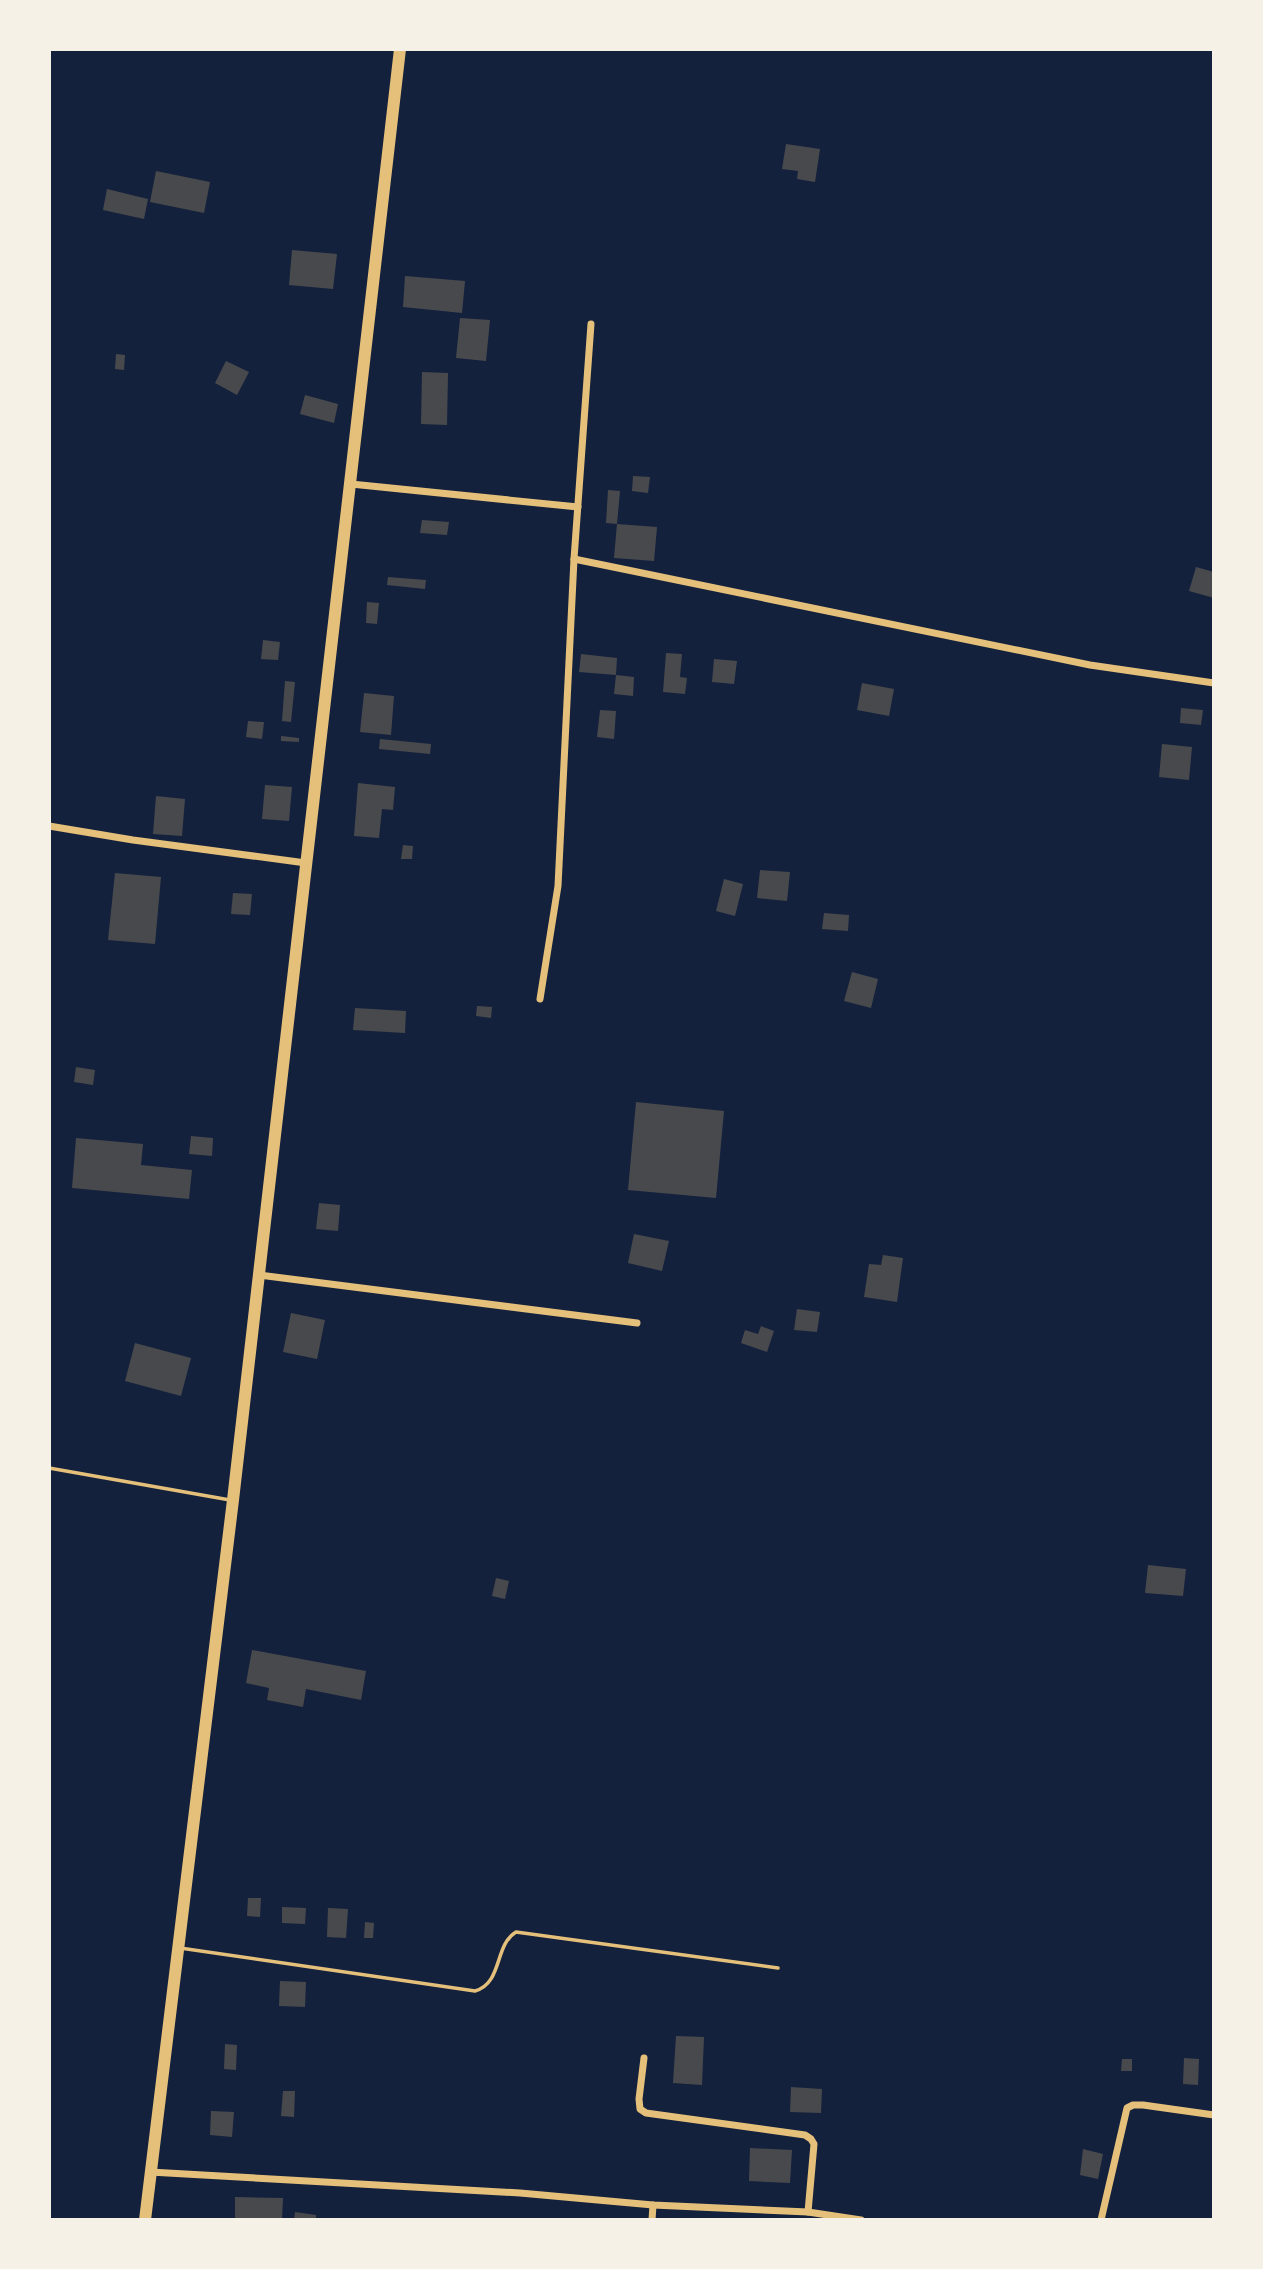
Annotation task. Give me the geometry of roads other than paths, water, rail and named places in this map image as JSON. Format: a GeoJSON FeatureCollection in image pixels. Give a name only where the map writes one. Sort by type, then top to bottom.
{"type":"FeatureCollection","features":[{"type":"Feature","properties":{"kind":"main road"},"geometry":{"type":"LineString","coordinates":[[145,2220],[233,1500],[400,49]]}},
{"type":"Feature","properties":{"kind":"street"},"geometry":{"type":"LineString","coordinates":[[540,999],[558,886],[574,559],[591,324]]}},
{"type":"Feature","properties":{"kind":"street"},"geometry":{"type":"LineString","coordinates":[[351,484],[578,507]]}},
{"type":"Feature","properties":{"kind":"street"},"geometry":{"type":"LineString","coordinates":[[574,559],[1090,665],[1214,683]]}},
{"type":"Feature","properties":{"kind":"street"},"geometry":{"type":"LineString","coordinates":[[49,826],[306,863]]}},
{"type":"Feature","properties":{"kind":"street"},"geometry":{"type":"LineString","coordinates":[[259,1275],[637,1324]]}},
{"type":"Feature","properties":{"kind":"street"},"geometry":{"type":"LineString","coordinates":[[644,2058],[639,2099],[640,2109],[646,2113],[811,2138],[814,2144],[808,2212]]}},
{"type":"Feature","properties":{"kind":"street"},"geometry":{"type":"LineString","coordinates":[[1101,2220],[1128,2108],[1143,2105],[1214,2115]]}},
{"type":"Feature","properties":{"kind":"street"},"geometry":{"type":"LineString","coordinates":[[150,2172],[520,2193],[653,2205],[808,2212],[861,2220]]}},
{"type":"Feature","properties":{"kind":"street"},"geometry":{"type":"LineString","coordinates":[[652,2220],[653,2205]]}},
{"type":"Feature","properties":{"kind":"lane"},"geometry":{"type":"LineString","coordinates":[[49,1468],[233,1500]]}},
{"type":"Feature","properties":{"kind":"lane"},"geometry":{"type":"LineString","coordinates":[[178,1947],[475,1991],[490,1982],[509,1936],[516,1932],[778,1968]]}}]}
